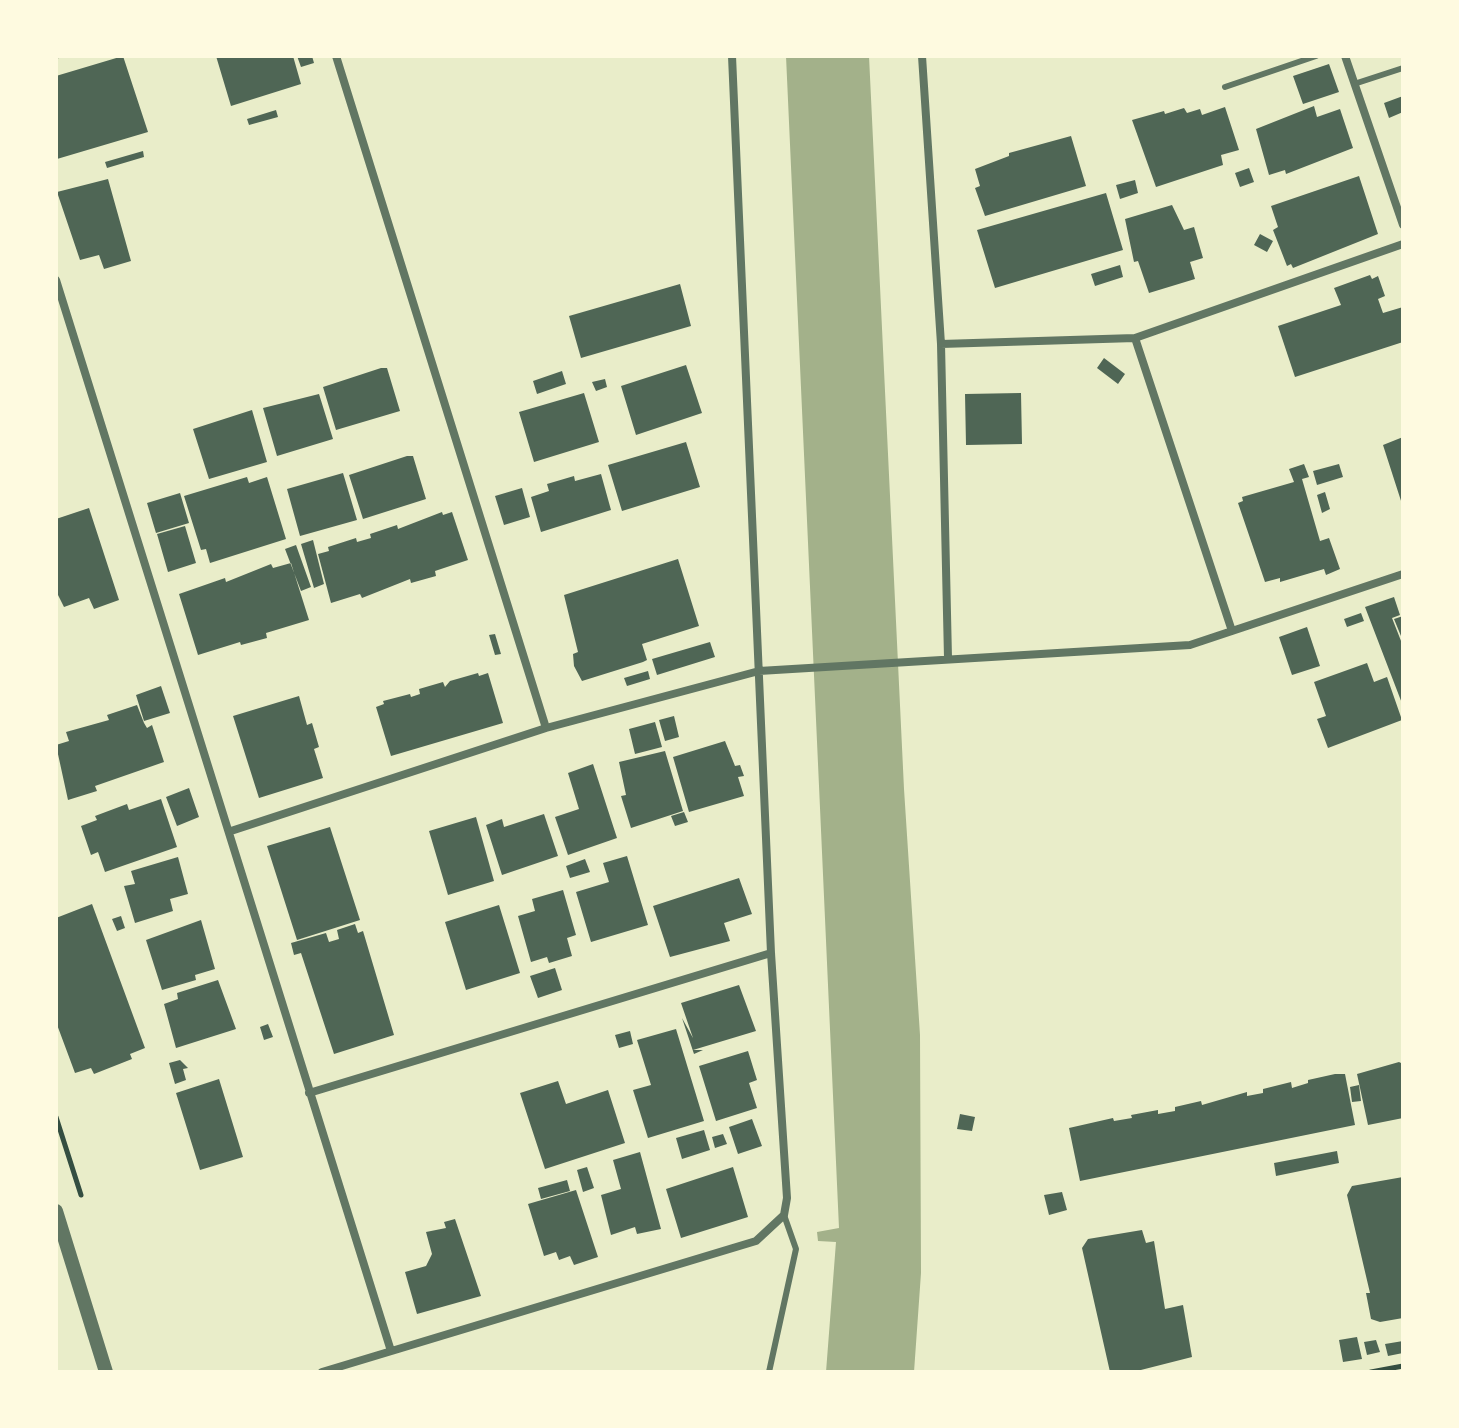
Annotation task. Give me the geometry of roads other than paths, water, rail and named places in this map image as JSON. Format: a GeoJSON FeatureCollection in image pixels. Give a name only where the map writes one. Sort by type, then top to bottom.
{"type":"FeatureCollection","features":[{"type":"Feature","properties":{"kind":"street"},"geometry":{"type":"LineString","coordinates":[[336,56],[546,728]]}},
{"type":"Feature","properties":{"kind":"street"},"geometry":{"type":"LineString","coordinates":[[322,1372],[756,1241],[784,1215],[787,1198],[771,953],[732,56]]}},
{"type":"Feature","properties":{"kind":"street"},"geometry":{"type":"LineString","coordinates":[[922,56],[941,344],[948,658]]}},
{"type":"Feature","properties":{"kind":"street"},"geometry":{"type":"LineString","coordinates":[[1345,56],[1403,225]]}},
{"type":"Feature","properties":{"kind":"street"},"geometry":{"type":"LineString","coordinates":[[941,344],[1135,338],[1403,244]]}},
{"type":"Feature","properties":{"kind":"street"},"geometry":{"type":"LineString","coordinates":[[56,280],[231,831],[309,1093],[391,1351]]}},
{"type":"Feature","properties":{"kind":"street"},"geometry":{"type":"LineString","coordinates":[[1135,338],[1232,631]]}},
{"type":"Feature","properties":{"kind":"street"},"geometry":{"type":"LineString","coordinates":[[231,831],[546,728],[759,671],[1190,645],[1403,574]]}},
{"type":"Feature","properties":{"kind":"street"},"geometry":{"type":"LineString","coordinates":[[309,1093],[771,953]]}},
{"type":"Feature","properties":{"kind":"street"},"geometry":{"type":"LineString","coordinates":[[56,1211],[106,1372]]}},
{"type":"Feature","properties":{"kind":"lane"},"geometry":{"type":"LineString","coordinates":[[1225,87],[1316,56]]}},
{"type":"Feature","properties":{"kind":"lane"},"geometry":{"type":"LineString","coordinates":[[1354,84],[1403,68]]}},
{"type":"Feature","properties":{"kind":"lane"},"geometry":{"type":"LineString","coordinates":[[769,1372],[796,1249],[784,1215]]}}]}
